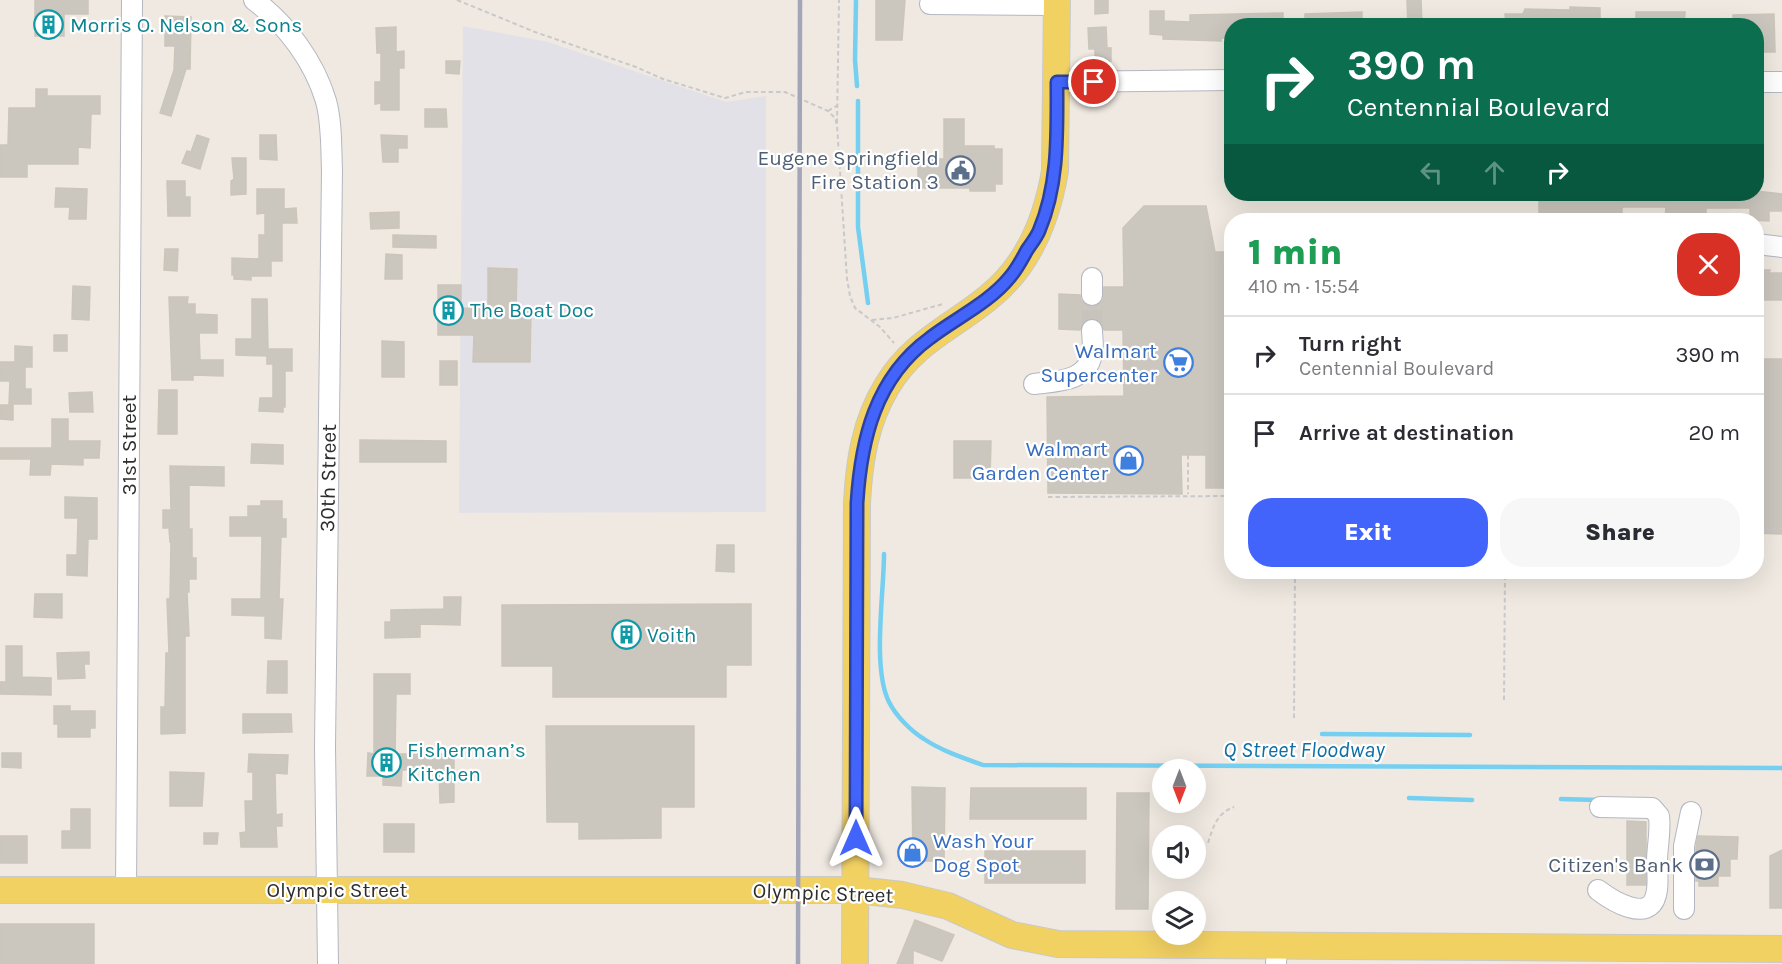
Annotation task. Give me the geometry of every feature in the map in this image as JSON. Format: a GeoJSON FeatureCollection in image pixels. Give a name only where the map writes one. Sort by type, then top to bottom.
{"type":"FeatureCollection","features":[{"type":"Feature","properties":{"kind":"main road"},"geometry":{"type":"LineString","coordinates":[[855,964],[857,503],[859,466],[865,436],[887,385],[907,360],[928,339],[990,297],[1010,278],[1039,232],[1051,196],[1055,171],[1057,3]]}},
{"type":"Feature","properties":{"kind":"main road","name":"Olympic Street"},"geometry":{"type":"LineString","coordinates":[[0,890],[856,890],[902,895],[948,906],[1012,935],[1058,944],[1276,955],[1732,956],[1782,949]]}},
{"type":"Feature","properties":{"kind":"street","name":"31st Street"},"geometry":{"type":"LineString","coordinates":[[126,891],[132,0]]}},
{"type":"Feature","properties":{"kind":"street"},"geometry":{"type":"LineString","coordinates":[[930,4],[1057,3]]}},
{"type":"Feature","properties":{"kind":"street","name":"30th Street"},"geometry":{"type":"LineString","coordinates":[[261,5],[299,44],[315,74],[326,102],[330,133],[332,170],[325,735],[328,964]]}},
{"type":"Feature","properties":{"kind":"street"},"geometry":{"type":"LineString","coordinates":[[1057,82],[1224,80]]}},
{"type":"Feature","properties":{"kind":"street"},"geometry":{"type":"LineString","coordinates":[[1764,82],[1782,82]]}},
{"type":"Feature","properties":{"kind":"street"},"geometry":{"type":"LineString","coordinates":[[1764,245],[1782,247]]}},
{"type":"Feature","properties":{"kind":"street"},"geometry":{"type":"LineString","coordinates":[[1034,378],[1064,371],[1076,365],[1082,353],[1087,330]]}},
{"type":"Feature","properties":{"kind":"street"},"geometry":{"type":"LineString","coordinates":[[1598,890],[1611,900],[1631,908],[1647,906],[1653,902],[1657,887],[1660,834],[1659,816],[1652,808],[1600,807]]}},
{"type":"Feature","properties":{"kind":"street"},"geometry":{"type":"LineString","coordinates":[[1684,909],[1688,880],[1691,812]]}},
{"type":"Feature","properties":{"kind":"path"},"geometry":{"type":"LineString","coordinates":[[457,0],[535,32],[636,67],[663,80],[725,98],[746,92],[785,92],[828,111],[835,118],[837,125]]}},
{"type":"Feature","properties":{"kind":"path"},"geometry":{"type":"LineString","coordinates":[[839,0],[837,125],[846,279],[855,308],[872,320],[895,345]]}},
{"type":"Feature","properties":{"kind":"path"},"geometry":{"type":"LineString","coordinates":[[828,111],[838,105]]}},
{"type":"Feature","properties":{"kind":"path"},"geometry":{"type":"LineString","coordinates":[[872,320],[893,318],[943,304]]}},
{"type":"Feature","properties":{"kind":"path"},"geometry":{"type":"LineString","coordinates":[[1188,455],[1188,496]]}},
{"type":"Feature","properties":{"kind":"path"},"geometry":{"type":"LineString","coordinates":[[1048,497],[1224,496]]}},
{"type":"Feature","properties":{"kind":"path"},"geometry":{"type":"LineString","coordinates":[[1764,529],[1782,529]]}},
{"type":"Feature","properties":{"kind":"path"},"geometry":{"type":"LineString","coordinates":[[1294,718],[1295,579]]}},
{"type":"Feature","properties":{"kind":"path"},"geometry":{"type":"LineString","coordinates":[[1504,700],[1506,579]]}},
{"type":"Feature","properties":{"kind":"path"},"geometry":{"type":"LineString","coordinates":[[1208,843],[1214,825],[1221,814],[1234,807]]}},
{"type":"Feature","properties":{"kind":"shaded area"},"geometry":{"type":"Polygon","coordinates":[[[463,26],[548,42],[726,102],[766,96],[766,512],[459,513],[463,26]]]}},
{"type":"Feature","properties":{"kind":"building","name":"Morris O. Nelson & Sons"},"geometry":{"type":"Polygon","coordinates":[[[35,0],[88,0],[88,14],[64,14],[64,36],[35,36],[35,0]]]}},
{"type":"Feature","properties":{"kind":"building"},"geometry":{"type":"Polygon","coordinates":[[[876,0],[905,0],[902,40],[876,40],[876,0]]]}},
{"type":"Feature","properties":{"kind":"building"},"geometry":{"type":"Polygon","coordinates":[[[1095,0],[1108,0],[1108,13],[1095,14],[1095,0]]]}},
{"type":"Feature","properties":{"kind":"building"},"geometry":{"type":"Polygon","coordinates":[[[1407,0],[1421,0],[1422,18],[1408,18],[1407,0]]]}},
{"type":"Feature","properties":{"kind":"building"},"geometry":{"type":"Polygon","coordinates":[[[1570,7],[1600,8],[1600,18],[1505,18],[1505,14],[1523,14],[1525,9],[1570,10],[1570,7]]]}},
{"type":"Feature","properties":{"kind":"building"},"geometry":{"type":"Polygon","coordinates":[[[1150,11],[1164,11],[1164,21],[1190,22],[1190,15],[1283,13],[1283,18],[1224,18],[1224,38],[1221,38],[1221,41],[1163,39],[1163,35],[1150,34],[1150,11]]]}},
{"type":"Feature","properties":{"kind":"building"},"geometry":{"type":"Polygon","coordinates":[[[1362,12],[1362,18],[1305,18],[1305,14],[1362,12]]]}},
{"type":"Feature","properties":{"kind":"building"},"geometry":{"type":"Polygon","coordinates":[[[1636,12],[1685,12],[1685,18],[1636,18],[1636,12]]]}},
{"type":"Feature","properties":{"kind":"building"},"geometry":{"type":"Polygon","coordinates":[[[1774,14],[1775,52],[1764,52],[1764,18],[1733,18],[1733,15],[1774,14]]]}},
{"type":"Feature","properties":{"kind":"building"},"geometry":{"type":"Polygon","coordinates":[[[165,16],[191,17],[190,69],[186,69],[171,116],[160,113],[174,70],[175,46],[165,46],[165,16]]]}},
{"type":"Feature","properties":{"kind":"building"},"geometry":{"type":"Polygon","coordinates":[[[396,27],[396,52],[404,51],[404,68],[399,68],[399,110],[381,110],[381,103],[375,104],[375,82],[381,82],[381,53],[377,53],[376,28],[396,27]]]}},
{"type":"Feature","properties":{"kind":"building"},"geometry":{"type":"Polygon","coordinates":[[[1106,27],[1107,48],[1111,48],[1111,61],[1095,62],[1095,49],[1089,49],[1088,28],[1106,27]]]}},
{"type":"Feature","properties":{"kind":"building"},"geometry":{"type":"Polygon","coordinates":[[[446,61],[460,61],[459,74],[446,73],[446,61]]]}},
{"type":"Feature","properties":{"kind":"building"},"geometry":{"type":"Polygon","coordinates":[[[36,89],[47,89],[47,96],[100,96],[100,114],[91,114],[90,148],[78,147],[78,164],[27,164],[27,177],[0,177],[0,145],[8,145],[9,108],[36,108],[36,89]]]}},
{"type":"Feature","properties":{"kind":"building"},"geometry":{"type":"Polygon","coordinates":[[[425,109],[446,109],[447,127],[425,127],[425,109]]]}},
{"type":"Feature","properties":{"kind":"building","name":"Eugene Springfield Fire Station 3"},"geometry":{"type":"Polygon","coordinates":[[[944,119],[964,119],[964,146],[994,146],[994,149],[1002,149],[1002,184],[995,184],[995,191],[970,191],[970,188],[921,188],[921,181],[918,181],[918,159],[944,159],[944,119]]]}},
{"type":"Feature","properties":{"kind":"building"},"geometry":{"type":"Polygon","coordinates":[[[197,135],[209,139],[200,169],[182,163],[187,151],[191,152],[197,135]]]}},
{"type":"Feature","properties":{"kind":"building"},"geometry":{"type":"Polygon","coordinates":[[[260,135],[276,135],[277,160],[260,159],[260,135]]]}},
{"type":"Feature","properties":{"kind":"building"},"geometry":{"type":"Polygon","coordinates":[[[381,135],[407,136],[407,148],[398,148],[398,162],[383,162],[381,135]]]}},
{"type":"Feature","properties":{"kind":"building"},"geometry":{"type":"Polygon","coordinates":[[[232,158],[246,158],[246,194],[231,195],[231,181],[234,179],[232,158]]]}},
{"type":"Feature","properties":{"kind":"building"},"geometry":{"type":"Polygon","coordinates":[[[167,181],[185,181],[185,197],[190,197],[190,216],[168,216],[167,181]]]}},
{"type":"Feature","properties":{"kind":"building"},"geometry":{"type":"Polygon","coordinates":[[[56,188],[87,189],[86,219],[69,219],[70,207],[55,207],[56,188]]]}},
{"type":"Feature","properties":{"kind":"building"},"geometry":{"type":"Polygon","coordinates":[[[257,189],[284,189],[284,209],[296,208],[297,223],[282,223],[282,261],[271,261],[271,276],[251,276],[251,280],[234,279],[232,258],[259,259],[259,235],[265,235],[265,213],[257,214],[257,189]]]}},
{"type":"Feature","properties":{"kind":"building"},"geometry":{"type":"Polygon","coordinates":[[[1764,192],[1782,194],[1782,211],[1769,211],[1769,221],[1764,221],[1764,213],[1750,213],[1750,208],[1706,208],[1706,213],[1666,213],[1666,207],[1622,207],[1622,213],[1539,213],[1539,201],[1764,201],[1764,192]]]}},
{"type":"Feature","properties":{"kind":"building","name":"Walmart Supercenter"},"geometry":{"type":"Polygon","coordinates":[[[1144,206],[1206,206],[1215,252],[1224,252],[1224,488],[1206,488],[1206,455],[1181,455],[1182,494],[1048,493],[1047,397],[1124,396],[1123,330],[1104,330],[1102,323],[1092,318],[1085,320],[1080,330],[1059,329],[1059,294],[1080,295],[1086,305],[1093,307],[1103,300],[1104,287],[1124,287],[1123,228],[1144,206]]]}},
{"type":"Feature","properties":{"kind":"building"},"geometry":{"type":"Polygon","coordinates":[[[399,212],[399,228],[371,229],[370,213],[399,212]]]}},
{"type":"Feature","properties":{"kind":"building"},"geometry":{"type":"Polygon","coordinates":[[[393,235],[436,236],[436,248],[393,247],[393,235]]]}},
{"type":"Feature","properties":{"kind":"building"},"geometry":{"type":"Polygon","coordinates":[[[165,249],[178,249],[177,271],[164,270],[165,249]]]}},
{"type":"Feature","properties":{"kind":"building"},"geometry":{"type":"Polygon","coordinates":[[[386,254],[402,255],[402,279],[385,279],[386,254]]]}},
{"type":"Feature","properties":{"kind":"building"},"geometry":{"type":"Polygon","coordinates":[[[488,268],[517,269],[516,309],[531,309],[530,362],[473,362],[474,335],[438,335],[438,285],[461,285],[461,308],[488,309],[488,268]]]}},
{"type":"Feature","properties":{"kind":"building"},"geometry":{"type":"Polygon","coordinates":[[[1764,270],[1770,270],[1769,273],[1782,273],[1782,300],[1764,300],[1764,270]]]}},
{"type":"Feature","properties":{"kind":"building"},"geometry":{"type":"Polygon","coordinates":[[[73,286],[90,287],[89,320],[72,319],[73,286]]]}},
{"type":"Feature","properties":{"kind":"building"},"geometry":{"type":"Polygon","coordinates":[[[169,297],[188,297],[187,304],[195,304],[195,314],[217,315],[217,333],[199,333],[200,360],[223,360],[223,376],[193,375],[193,380],[172,380],[169,297]]]}},
{"type":"Feature","properties":{"kind":"building"},"geometry":{"type":"Polygon","coordinates":[[[252,299],[267,299],[268,349],[292,349],[292,371],[285,371],[283,412],[259,411],[260,398],[273,398],[273,364],[267,364],[267,356],[236,355],[236,339],[252,339],[252,299]]]}},
{"type":"Feature","properties":{"kind":"building"},"geometry":{"type":"Polygon","coordinates":[[[54,335],[67,335],[67,351],[54,351],[54,335]]]}},
{"type":"Feature","properties":{"kind":"building"},"geometry":{"type":"Polygon","coordinates":[[[382,341],[404,342],[404,377],[382,377],[382,341]]]}},
{"type":"Feature","properties":{"kind":"building"},"geometry":{"type":"Polygon","coordinates":[[[15,346],[32,347],[32,367],[25,367],[25,389],[31,389],[31,404],[9,404],[10,381],[0,381],[0,362],[15,362],[15,346]]]}},
{"type":"Feature","properties":{"kind":"building"},"geometry":{"type":"Polygon","coordinates":[[[1764,359],[1782,359],[1782,534],[1764,533],[1764,359]]]}},
{"type":"Feature","properties":{"kind":"building"},"geometry":{"type":"Polygon","coordinates":[[[440,361],[457,361],[457,385],[440,385],[440,361]]]}},
{"type":"Feature","properties":{"kind":"building"},"geometry":{"type":"Polygon","coordinates":[[[159,390],[177,390],[177,434],[158,434],[159,390]]]}},
{"type":"Feature","properties":{"kind":"building"},"geometry":{"type":"Polygon","coordinates":[[[92,392],[93,412],[70,412],[69,393],[92,392]]]}},
{"type":"Feature","properties":{"kind":"building"},"geometry":{"type":"Polygon","coordinates":[[[0,405],[13,405],[13,420],[0,419],[0,405]]]}},
{"type":"Feature","properties":{"kind":"building"},"geometry":{"type":"Polygon","coordinates":[[[52,419],[68,419],[68,441],[100,441],[99,458],[83,458],[83,465],[51,464],[50,475],[30,475],[31,459],[0,459],[0,448],[52,448],[52,419]]]}},
{"type":"Feature","properties":{"kind":"building"},"geometry":{"type":"Polygon","coordinates":[[[360,440],[446,441],[446,462],[360,462],[360,440]]]}},
{"type":"Feature","properties":{"kind":"building"},"geometry":{"type":"Polygon","coordinates":[[[954,441],[991,441],[990,478],[954,478],[954,441]]]}},
{"type":"Feature","properties":{"kind":"building"},"geometry":{"type":"Polygon","coordinates":[[[252,444],[283,445],[283,464],[251,463],[252,444]]]}},
{"type":"Feature","properties":{"kind":"building"},"geometry":{"type":"Polygon","coordinates":[[[170,466],[224,467],[224,486],[189,485],[189,529],[192,529],[192,558],[196,558],[196,579],[189,579],[189,592],[187,592],[189,636],[185,636],[185,733],[161,734],[161,707],[165,707],[166,653],[169,653],[167,599],[170,599],[171,542],[169,528],[163,528],[163,510],[171,510],[170,466]]]}},
{"type":"Feature","properties":{"kind":"building"},"geometry":{"type":"Polygon","coordinates":[[[65,497],[97,498],[97,539],[88,539],[87,576],[67,575],[67,555],[77,555],[78,518],[65,518],[65,497]]]}},
{"type":"Feature","properties":{"kind":"building"},"geometry":{"type":"Polygon","coordinates":[[[261,501],[282,501],[282,519],[286,519],[286,537],[281,537],[279,599],[283,599],[281,639],[265,638],[265,616],[232,615],[232,599],[261,599],[262,536],[230,536],[230,517],[248,517],[248,506],[261,506],[261,501]]]}},
{"type":"Feature","properties":{"kind":"building"},"geometry":{"type":"Polygon","coordinates":[[[717,545],[734,545],[734,572],[716,571],[717,545]]]}},
{"type":"Feature","properties":{"kind":"building"},"geometry":{"type":"Polygon","coordinates":[[[35,594],[62,594],[62,618],[34,617],[35,594]]]}},
{"type":"Feature","properties":{"kind":"building"},"geometry":{"type":"Polygon","coordinates":[[[444,597],[461,597],[460,625],[420,624],[420,637],[385,638],[385,622],[391,622],[391,610],[444,609],[444,597]]]}},
{"type":"Feature","properties":{"kind":"building","name":"Voith"},"geometry":{"type":"Polygon","coordinates":[[[751,604],[751,665],[726,665],[726,697],[553,697],[553,666],[502,666],[502,605],[751,604]]]}},
{"type":"Feature","properties":{"kind":"building"},"geometry":{"type":"Polygon","coordinates":[[[6,646],[22,646],[22,677],[51,678],[51,695],[0,694],[0,682],[6,682],[6,646]]]}},
{"type":"Feature","properties":{"kind":"building"},"geometry":{"type":"Polygon","coordinates":[[[89,652],[89,664],[84,664],[85,678],[58,679],[57,653],[89,652]]]}},
{"type":"Feature","properties":{"kind":"building"},"geometry":{"type":"Polygon","coordinates":[[[268,661],[287,661],[287,693],[267,693],[268,661]]]}},
{"type":"Feature","properties":{"kind":"building"},"geometry":{"type":"Polygon","coordinates":[[[374,674],[410,674],[410,694],[396,694],[395,754],[454,754],[454,802],[440,803],[439,769],[402,770],[401,786],[383,785],[383,776],[367,776],[368,753],[374,754],[374,674]]]}},
{"type":"Feature","properties":{"kind":"building"},"geometry":{"type":"Polygon","coordinates":[[[54,706],[70,706],[70,711],[95,711],[95,728],[90,728],[90,737],[58,737],[58,724],[54,724],[54,706]]]}},
{"type":"Feature","properties":{"kind":"building"},"geometry":{"type":"Polygon","coordinates":[[[243,714],[291,714],[292,732],[243,733],[243,714]]]}},
{"type":"Feature","properties":{"kind":"building"},"geometry":{"type":"Polygon","coordinates":[[[546,726],[694,726],[694,807],[661,807],[661,838],[579,839],[579,822],[547,822],[546,726]]]}},
{"type":"Feature","properties":{"kind":"building"},"geometry":{"type":"Polygon","coordinates":[[[2,753],[21,753],[21,768],[2,767],[2,753]]]}},
{"type":"Feature","properties":{"kind":"building"},"geometry":{"type":"Polygon","coordinates":[[[249,754],[288,755],[287,774],[275,773],[276,815],[282,814],[282,826],[276,826],[277,847],[241,847],[240,833],[246,832],[245,801],[253,801],[253,772],[248,772],[249,754]]]}},
{"type":"Feature","properties":{"kind":"building"},"geometry":{"type":"Polygon","coordinates":[[[170,772],[204,773],[202,806],[170,806],[170,772]]]}},
{"type":"Feature","properties":{"kind":"building"},"geometry":{"type":"Polygon","coordinates":[[[912,787],[945,788],[944,861],[913,861],[912,787]]]}},
{"type":"Feature","properties":{"kind":"building"},"geometry":{"type":"Polygon","coordinates":[[[971,788],[1086,788],[1086,819],[970,819],[971,788]]]}},
{"type":"Feature","properties":{"kind":"building"},"geometry":{"type":"Polygon","coordinates":[[[1117,793],[1149,793],[1148,909],[1116,909],[1117,793]]]}},
{"type":"Feature","properties":{"kind":"building"},"geometry":{"type":"Polygon","coordinates":[[[71,809],[90,809],[90,848],[62,848],[62,831],[71,831],[71,809]]]}},
{"type":"Feature","properties":{"kind":"building"},"geometry":{"type":"Polygon","coordinates":[[[1627,821],[1646,822],[1646,885],[1627,885],[1627,821]]]}},
{"type":"Feature","properties":{"kind":"building"},"geometry":{"type":"Polygon","coordinates":[[[384,824],[414,824],[414,852],[384,852],[384,824]]]}},
{"type":"Feature","properties":{"kind":"building"},"geometry":{"type":"Polygon","coordinates":[[[204,833],[218,833],[217,844],[204,844],[204,833]]]}},
{"type":"Feature","properties":{"kind":"building"},"geometry":{"type":"Polygon","coordinates":[[[0,836],[27,836],[27,863],[0,863],[0,836]]]}},
{"type":"Feature","properties":{"kind":"building","name":"Citizen's Bank"},"geometry":{"type":"Polygon","coordinates":[[[1698,836],[1738,837],[1737,859],[1730,859],[1730,876],[1718,876],[1718,886],[1699,886],[1699,881],[1696,881],[1698,836]]]}},
{"type":"Feature","properties":{"kind":"building"},"geometry":{"type":"Polygon","coordinates":[[[1782,850],[1782,908],[1770,908],[1770,856],[1782,850]]]}},
{"type":"Feature","properties":{"kind":"building"},"geometry":{"type":"Polygon","coordinates":[[[985,851],[1085,851],[1085,883],[985,883],[985,851]]]}},
{"type":"Feature","properties":{"kind":"building"},"geometry":{"type":"Polygon","coordinates":[[[915,920],[954,935],[942,961],[913,950],[913,964],[897,964],[915,920]]]}},
{"type":"Feature","properties":{"kind":"building"},"geometry":{"type":"Polygon","coordinates":[[[0,924],[94,924],[94,964],[0,964],[0,924]]]}},
{"type":"Feature","properties":{"kind":"waterway","name":"Q Street Floodway"},"geometry":{"type":"LineString","coordinates":[[856,0],[857,86]]}},
{"type":"Feature","properties":{"kind":"waterway","name":"Q Street Floodway"},"geometry":{"type":"LineString","coordinates":[[858,101],[858,227],[868,303]]}},
{"type":"Feature","properties":{"kind":"waterway","name":"Q Street Floodway"},"geometry":{"type":"LineString","coordinates":[[884,554],[880,651],[881,670],[889,702],[900,718],[919,736],[945,751],[983,765],[1782,768]]}},
{"type":"Feature","properties":{"kind":"waterway"},"geometry":{"type":"LineString","coordinates":[[1322,734],[1470,735]]}},
{"type":"Feature","properties":{"kind":"waterway"},"geometry":{"type":"LineString","coordinates":[[1409,798],[1472,800]]}},
{"type":"Feature","properties":{"kind":"waterway"},"geometry":{"type":"LineString","coordinates":[[1561,799],[1597,800]]}},
{"type":"Feature","properties":{"kind":"tunnel"},"geometry":{"type":"LineString","coordinates":[[1092,295],[1092,330]]}},
{"type":"Feature","properties":{"kind":"railway"},"geometry":{"type":"LineString","coordinates":[[798,964],[800,0]]}},
{"type":"Feature","properties":{"kind":"place","name":"Morris O. Nelson & Sons"},"geometry":{"type":"Point","coordinates":[49,25]}},
{"type":"Feature","properties":{"kind":"place","name":"Eugene Springfield Fire Station 3"},"geometry":{"type":"Point","coordinates":[960,170]}},
{"type":"Feature","properties":{"kind":"place","name":"The Boat Doc"},"geometry":{"type":"Point","coordinates":[449,310]}},
{"type":"Feature","properties":{"kind":"place","name":"Walmart Supercenter"},"geometry":{"type":"Point","coordinates":[1178,363]}},
{"type":"Feature","properties":{"kind":"place","name":"Walmart Garden Center"},"geometry":{"type":"Point","coordinates":[1129,461]}},
{"type":"Feature","properties":{"kind":"place","name":"Voith"},"geometry":{"type":"Point","coordinates":[626,635]}},
{"type":"Feature","properties":{"kind":"place","name":"Fisherman’s Kitchen"},"geometry":{"type":"Point","coordinates":[386,762]}},
{"type":"Feature","properties":{"kind":"place","name":"Wash Your Dog Spot"},"geometry":{"type":"Point","coordinates":[912,853]}},
{"type":"Feature","properties":{"kind":"place","name":"Citizen's Bank"},"geometry":{"type":"Point","coordinates":[1704,865]}},
{"type":"Feature","properties":{"kind":"route"},"geometry":{"type":"LineString","coordinates":[[856,838],[857,503],[859,466],[865,436],[887,385],[907,360],[928,339],[990,297],[1010,278],[1039,232],[1051,196],[1057,145],[1057,82],[1094,82]]}}]}
